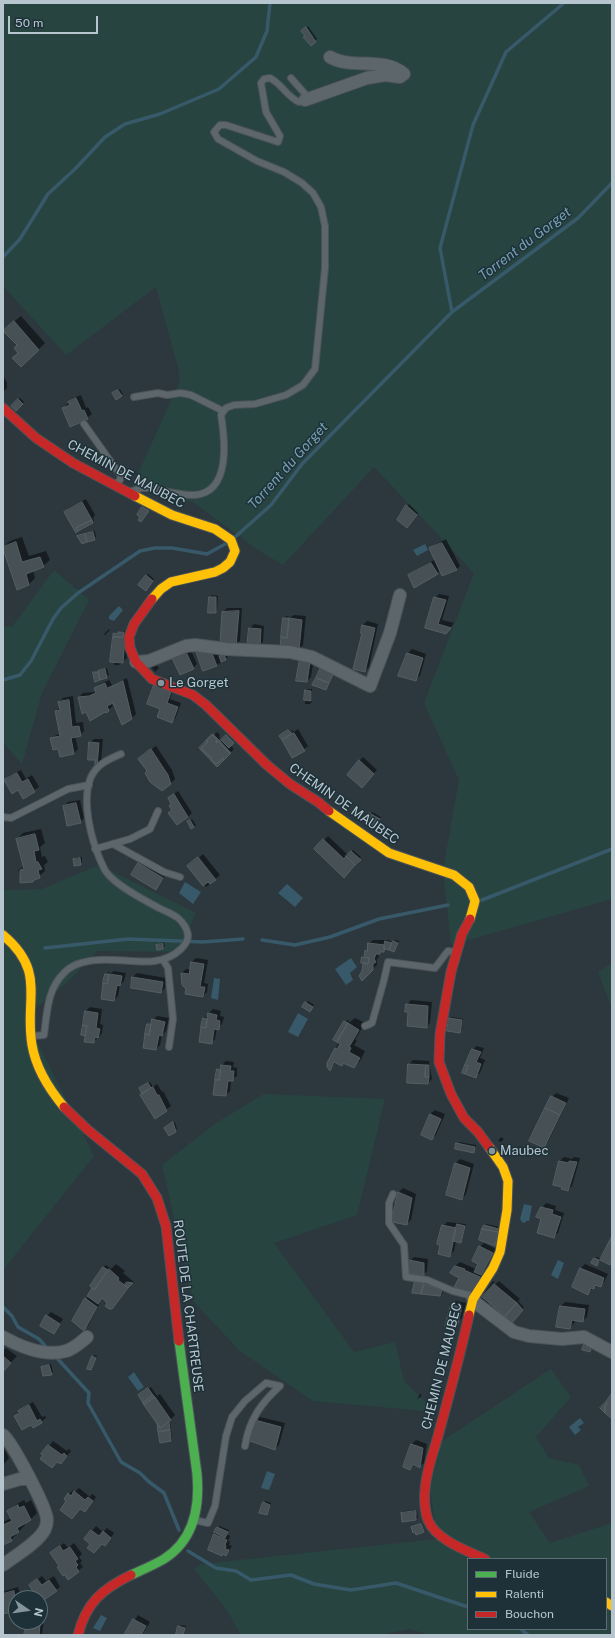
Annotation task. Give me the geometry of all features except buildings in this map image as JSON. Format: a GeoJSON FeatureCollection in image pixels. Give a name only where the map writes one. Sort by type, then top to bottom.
{"type":"FeatureCollection","features":[{"type":"Feature","properties":{"kind":"street"},"geometry":{"type":"LineString","coordinates":[[305,100],[367,78],[385,75],[400,77],[404,74],[399,69],[386,66],[339,62],[330,57]]}},
{"type":"Feature","properties":{"kind":"street","name":"CHEMIN DE MAUBEC"},"geometry":{"type":"LineString","coordinates":[[3,408],[36,438],[73,463],[172,515],[216,529],[231,540],[235,551],[230,562],[215,572],[171,582],[161,588],[143,610],[134,624],[129,637],[130,648],[136,662],[152,679],[184,691],[197,698],[216,714],[267,765],[290,784],[318,802],[337,818],[389,853],[454,875],[469,887],[475,901],[471,917],[462,934],[456,952],[445,1001],[440,1034],[439,1062],[451,1094],[464,1118],[478,1132],[503,1167],[508,1181],[507,1210],[500,1252],[493,1268],[473,1299],[431,1463],[425,1489],[425,1500],[428,1520],[432,1527],[450,1543],[483,1558]]}},
{"type":"Feature","properties":{"kind":"street"},"geometry":{"type":"LineString","coordinates":[[136,662],[149,661],[186,646],[195,645],[226,649],[290,652],[312,657],[370,686],[390,633],[400,595]]}},
{"type":"Feature","properties":{"kind":"street","name":"ROUTE DE LA CHARTREUSE"},"geometry":{"type":"LineString","coordinates":[[3,935],[13,942],[19,950],[25,960],[32,980],[33,1000],[31,1036],[38,1068],[44,1079],[58,1100],[79,1121],[142,1174],[151,1186],[161,1206],[166,1226],[179,1348],[196,1467],[198,1490],[194,1520],[192,1526],[178,1548],[158,1562],[119,1580],[104,1590],[90,1604],[82,1618],[78,1635]]}},
{"type":"Feature","properties":{"kind":"street"},"geometry":{"type":"LineString","coordinates":[[473,1299],[476,1303],[514,1332],[529,1336],[562,1340],[584,1337],[612,1352]]}},
{"type":"Feature","properties":{"kind":"street"},"geometry":{"type":"LineString","coordinates":[[3,1337],[22,1347],[46,1352],[66,1351],[77,1346],[87,1337]]}},
{"type":"Feature","properties":{"kind":"street"},"geometry":{"type":"LineString","coordinates":[[3,1435],[7,1438],[30,1479],[42,1504],[47,1519],[45,1529],[37,1539],[3,1565]]}},
{"type":"Feature","properties":{"kind":"street"},"geometry":{"type":"LineString","coordinates":[[3,1484],[20,1479],[30,1479]]}},
{"type":"Feature","properties":{"kind":"lane"},"geometry":{"type":"LineString","coordinates":[[129,493],[142,488],[195,495],[211,490],[220,477],[225,449],[221,415],[223,411],[234,405],[255,404],[286,395],[303,385],[315,369],[326,268],[325,226],[321,207],[313,194],[302,183],[284,172],[257,161],[218,139],[214,132],[220,125],[226,125],[278,142],[280,136],[266,112],[261,83],[264,79],[270,78],[276,81],[292,99],[299,102],[305,100],[306,95],[291,78]]}},
{"type":"Feature","properties":{"kind":"lane"},"geometry":{"type":"LineString","coordinates":[[134,397],[181,393],[191,395],[223,411]]}},
{"type":"Feature","properties":{"kind":"lane"},"geometry":{"type":"LineString","coordinates":[[84,424],[120,476],[120,480],[115,485]]}},
{"type":"Feature","properties":{"kind":"lane"},"geometry":{"type":"LineString","coordinates":[[31,1036],[44,1035],[50,996],[63,973],[73,966],[83,962],[98,960],[149,962],[163,960],[176,954],[185,945],[188,936],[186,927],[178,918],[126,889],[107,873],[95,849],[89,830],[88,802],[91,777],[105,760],[121,754]]}},
{"type":"Feature","properties":{"kind":"lane"},"geometry":{"type":"LineString","coordinates":[[3,817],[11,818],[68,789],[89,785]]}},
{"type":"Feature","properties":{"kind":"lane"},"geometry":{"type":"LineString","coordinates":[[95,849],[130,839],[150,829],[158,811]]}},
{"type":"Feature","properties":{"kind":"lane"},"geometry":{"type":"LineString","coordinates":[[112,844],[164,872],[180,877]]}},
{"type":"Feature","properties":{"kind":"lane"},"geometry":{"type":"LineString","coordinates":[[365,1026],[372,1023],[388,962],[434,968],[448,951],[456,952]]}},
{"type":"Feature","properties":{"kind":"lane"},"geometry":{"type":"LineString","coordinates":[[163,960],[168,968],[173,1019],[169,1047]]}},
{"type":"Feature","properties":{"kind":"lane"},"geometry":{"type":"LineString","coordinates":[[393,1194],[389,1203],[389,1223],[404,1245],[406,1277],[427,1280],[453,1291],[469,1295],[473,1299]]}},
{"type":"Feature","properties":{"kind":"lane"},"geometry":{"type":"LineString","coordinates":[[194,1520],[208,1523],[215,1506],[226,1436],[232,1418],[245,1401],[266,1383],[280,1386],[267,1397],[255,1414],[247,1432],[245,1446]]}},
{"type":"Feature","properties":{"kind":"green space"},"geometry":{"type":"Polygon","coordinates":[[[3,3],[612,3],[612,899],[451,945],[443,870],[459,780],[424,703],[474,573],[374,467],[283,565],[258,550],[193,502],[131,489],[180,381],[179,371],[156,287],[66,355],[3,286],[3,3]]]}},
{"type":"Feature","properties":{"kind":"green space"},"geometry":{"type":"Polygon","coordinates":[[[54,570],[89,600],[42,693],[22,764],[3,742],[3,626],[12,627],[54,570]]]}},
{"type":"Feature","properties":{"kind":"green space"},"geometry":{"type":"Polygon","coordinates":[[[99,865],[196,913],[179,952],[97,951],[69,981],[25,1017],[94,1156],[3,1270],[3,890],[42,889],[99,865]]]}},
{"type":"Feature","properties":{"kind":"green space"},"geometry":{"type":"Polygon","coordinates":[[[612,963],[612,1009],[598,972],[612,963]]]}},
{"type":"Feature","properties":{"kind":"green space"},"geometry":{"type":"Polygon","coordinates":[[[264,1094],[385,1099],[357,1215],[274,1243],[354,1352],[395,1342],[404,1381],[436,1412],[313,1401],[240,1351],[193,1301],[162,1165],[216,1123],[264,1094]]]}},
{"type":"Feature","properties":{"kind":"green space"},"geometry":{"type":"Polygon","coordinates":[[[551,1369],[571,1397],[536,1437],[549,1458],[579,1465],[589,1486],[529,1512],[550,1543],[612,1523],[612,1635],[430,1635],[410,1629],[379,1635],[241,1635],[227,1610],[194,1569],[201,1564],[437,1539],[430,1488],[441,1442],[551,1369]]]}},
{"type":"Feature","properties":{"kind":"water"},"geometry":{"type":"Polygon","coordinates":[[[425,544],[428,550],[417,556],[413,550],[425,544]]]}},
{"type":"Feature","properties":{"kind":"water"},"geometry":{"type":"Polygon","coordinates":[[[119,606],[123,610],[114,621],[109,619],[109,616],[119,606]]]}},
{"type":"Feature","properties":{"kind":"water"},"geometry":{"type":"Polygon","coordinates":[[[185,882],[201,892],[193,904],[179,893],[185,882]]]}},
{"type":"Feature","properties":{"kind":"water"},"geometry":{"type":"Polygon","coordinates":[[[287,884],[303,898],[295,907],[278,893],[287,884]]]}},
{"type":"Feature","properties":{"kind":"water"},"geometry":{"type":"Polygon","coordinates":[[[351,958],[357,967],[350,973],[353,980],[346,985],[335,969],[351,958]]]}},
{"type":"Feature","properties":{"kind":"water"},"geometry":{"type":"Polygon","coordinates":[[[214,978],[220,979],[218,1000],[211,998],[214,978]]]}},
{"type":"Feature","properties":{"kind":"water"},"geometry":{"type":"Polygon","coordinates":[[[298,1013],[308,1019],[298,1037],[288,1032],[298,1013]]]}},
{"type":"Feature","properties":{"kind":"water"},"geometry":{"type":"Polygon","coordinates":[[[524,1204],[532,1206],[529,1221],[526,1221],[525,1223],[520,1219],[524,1204]]]}},
{"type":"Feature","properties":{"kind":"water"},"geometry":{"type":"Polygon","coordinates":[[[558,1260],[564,1263],[558,1279],[551,1275],[558,1260]]]}},
{"type":"Feature","properties":{"kind":"water"},"geometry":{"type":"Polygon","coordinates":[[[134,1372],[144,1387],[138,1391],[128,1377],[134,1372]]]}},
{"type":"Feature","properties":{"kind":"water"},"geometry":{"type":"Polygon","coordinates":[[[580,1418],[584,1423],[578,1427],[581,1430],[575,1435],[569,1427],[580,1418]]]}},
{"type":"Feature","properties":{"kind":"water"},"geometry":{"type":"Polygon","coordinates":[[[267,1471],[275,1474],[269,1490],[261,1488],[267,1471]]]}},
{"type":"Feature","properties":{"kind":"water"},"geometry":{"type":"Polygon","coordinates":[[[101,1615],[107,1618],[100,1631],[93,1628],[101,1615]]]}},
{"type":"Feature","properties":{"kind":"waterway"},"geometry":{"type":"LineString","coordinates":[[3,257],[20,239],[48,194],[76,168],[105,137],[125,124],[160,114],[219,89],[256,57],[267,31],[270,3]]}},
{"type":"Feature","properties":{"kind":"waterway"},"geometry":{"type":"LineString","coordinates":[[452,312],[440,248],[473,125],[506,52],[564,3]]}},
{"type":"Feature","properties":{"kind":"waterway","name":"Torrent du Gorget"},"geometry":{"type":"LineString","coordinates":[[234,538],[271,505],[302,464],[452,312],[578,218],[612,183]]}},
{"type":"Feature","properties":{"kind":"waterway","name":"Torrent du Gorget"},"geometry":{"type":"LineString","coordinates":[[3,680],[20,675],[31,661],[53,619],[61,608],[78,593],[140,551],[155,548],[172,548],[207,554],[227,543]]}},
{"type":"Feature","properties":{"kind":"waterway"},"geometry":{"type":"LineString","coordinates":[[482,900],[612,849]]}},
{"type":"Feature","properties":{"kind":"waterway"},"geometry":{"type":"LineString","coordinates":[[262,940],[295,945],[330,937],[379,919],[448,905]]}},
{"type":"Feature","properties":{"kind":"waterway"},"geometry":{"type":"LineString","coordinates":[[45,948],[128,939],[203,942],[243,939]]}},
{"type":"Feature","properties":{"kind":"waterway"},"geometry":{"type":"LineString","coordinates":[[3,1307],[12,1316],[18,1327],[39,1339],[48,1349]]}},
{"type":"Feature","properties":{"kind":"waterway"},"geometry":{"type":"LineString","coordinates":[[55,1356],[89,1393],[88,1403],[121,1462],[140,1473],[164,1493],[179,1530]]}},
{"type":"Feature","properties":{"kind":"waterway"},"geometry":{"type":"LineString","coordinates":[[188,1551],[216,1568],[236,1571],[251,1580],[291,1575],[314,1584],[351,1590],[396,1583],[467,1607]]}},
{"type":"Feature","properties":{"kind":"waterway"},"geometry":{"type":"LineString","coordinates":[[522,1630],[528,1635]]}},
{"type":"Feature","properties":{"kind":"traffic: fast"},"geometry":{"type":"LineString","coordinates":[[131,1575],[164,1559],[174,1551],[188,1532],[193,1522],[196,1510],[198,1486],[197,1474],[179,1341]]}},
{"type":"Feature","properties":{"kind":"traffic: slow"},"geometry":{"type":"LineString","coordinates":[[135,496],[172,515],[215,529],[231,540],[235,551],[230,562],[223,568],[215,572],[171,582],[161,589],[152,599]]}},
{"type":"Feature","properties":{"kind":"traffic: slow"},"geometry":{"type":"LineString","coordinates":[[329,811],[389,853],[454,875],[469,887],[475,901],[470,919]]}},
{"type":"Feature","properties":{"kind":"traffic: slow"},"geometry":{"type":"LineString","coordinates":[[3,935],[17,948],[25,961],[31,987],[30,1029],[34,1054],[44,1078],[64,1107]]}},
{"type":"Feature","properties":{"kind":"traffic: slow"},"geometry":{"type":"LineString","coordinates":[[469,1315],[473,1299],[493,1268],[500,1252],[507,1210],[508,1181],[503,1167],[489,1147]]}},
{"type":"Feature","properties":{"kind":"traffic: slow"},"geometry":{"type":"LineString","coordinates":[[607,1603],[612,1606]]}},
{"type":"Feature","properties":{"kind":"traffic: jam"},"geometry":{"type":"LineString","coordinates":[[3,408],[36,438],[73,463],[135,496]]}},
{"type":"Feature","properties":{"kind":"traffic: jam"},"geometry":{"type":"LineString","coordinates":[[152,599],[134,624],[129,637],[130,648],[136,662],[152,679],[193,695],[206,705],[267,765],[290,784],[329,811]]}},
{"type":"Feature","properties":{"kind":"traffic: jam"},"geometry":{"type":"LineString","coordinates":[[470,919],[462,934],[451,972],[440,1034],[439,1062],[451,1094],[464,1118],[478,1132],[489,1147]]}},
{"type":"Feature","properties":{"kind":"traffic: jam"},"geometry":{"type":"LineString","coordinates":[[64,1107],[88,1130],[142,1174],[157,1198],[166,1226],[179,1341]]}},
{"type":"Feature","properties":{"kind":"traffic: jam"},"geometry":{"type":"LineString","coordinates":[[469,1315],[428,1470],[425,1501],[428,1520],[438,1533],[453,1544],[483,1558]]}},
{"type":"Feature","properties":{"kind":"traffic: jam"},"geometry":{"type":"LineString","coordinates":[[78,1635],[86,1614],[97,1598],[112,1586],[131,1575]]}},
{"type":"Feature","properties":{"kind":"place","name":"Le Gorget"},"geometry":{"type":"Point","coordinates":[161,683]}},
{"type":"Feature","properties":{"kind":"place","name":"Maubec"},"geometry":{"type":"Point","coordinates":[492,1151]}}]}
